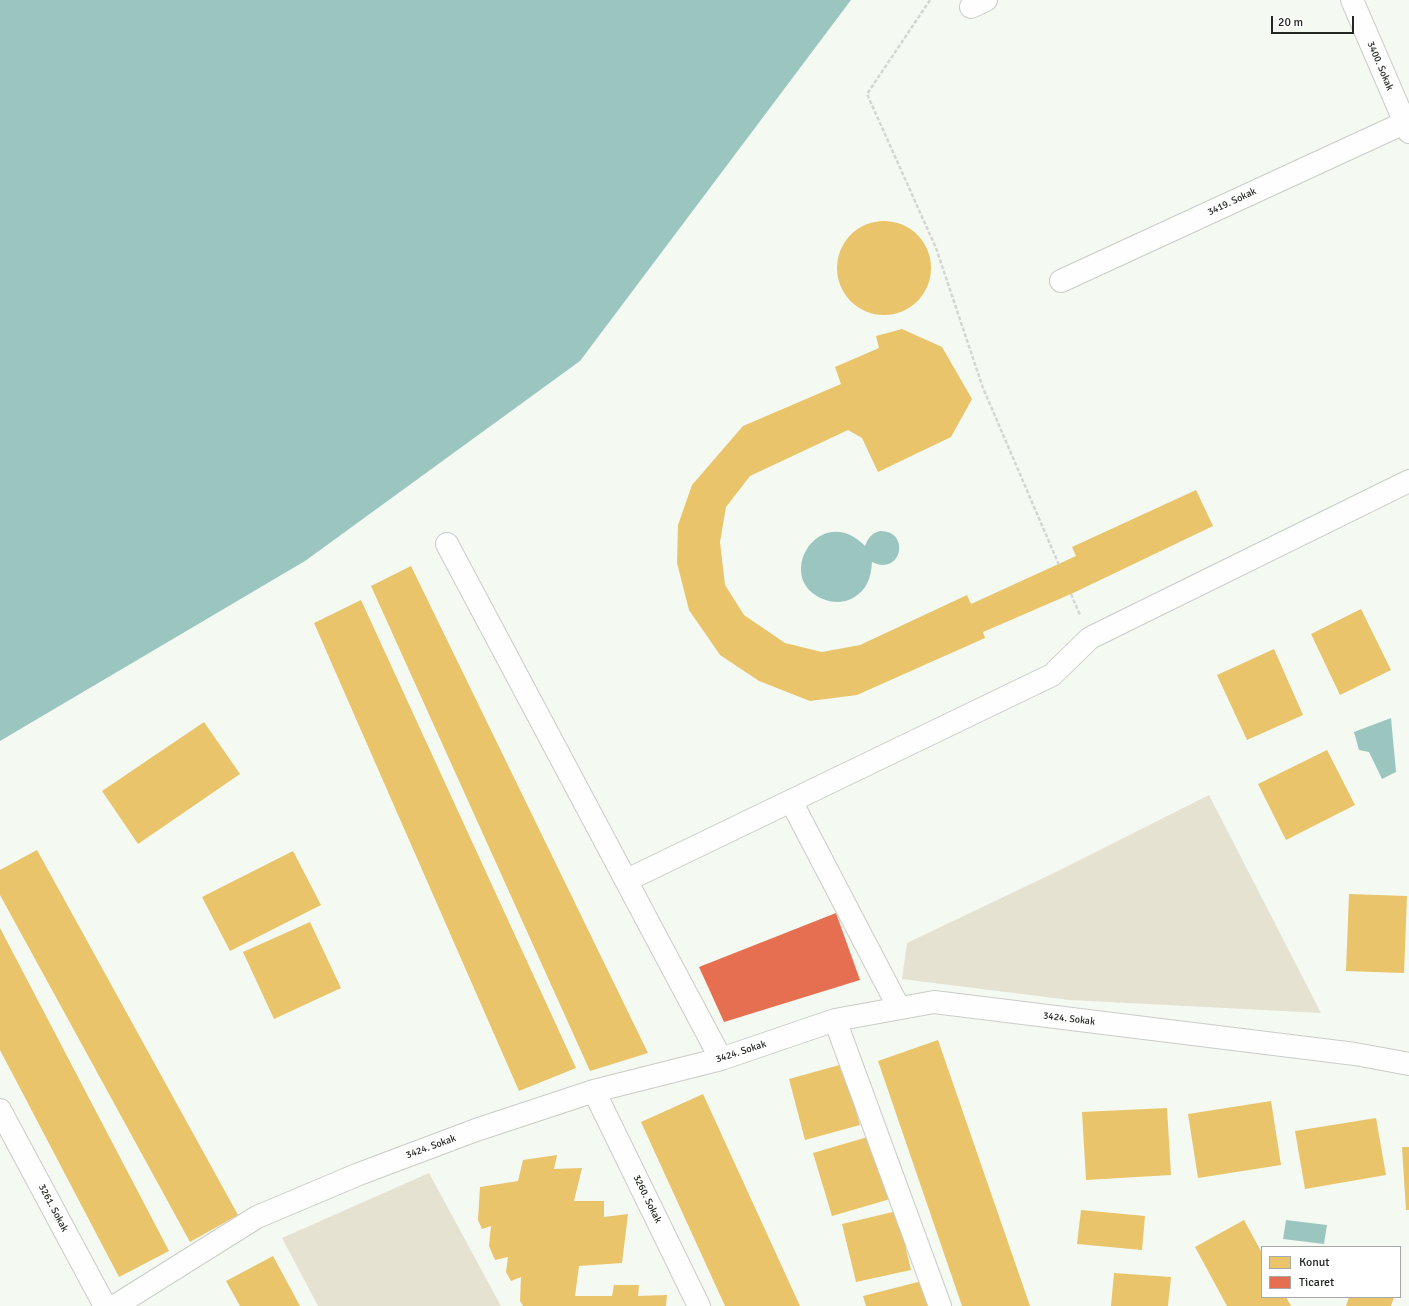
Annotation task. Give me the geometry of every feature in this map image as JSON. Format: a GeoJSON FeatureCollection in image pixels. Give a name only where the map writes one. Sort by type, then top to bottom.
{"type":"FeatureCollection","features":[{"type":"Feature","properties":{"kind":"street","name":"3400. Sokak"},"geometry":{"type":"LineString","coordinates":[[1352,0],[1407,127]]}},
{"type":"Feature","properties":{"kind":"street","name":"3419. Sokak"},"geometry":{"type":"LineString","coordinates":[[1061,281],[1407,127]]}},
{"type":"Feature","properties":{"kind":"street"},"geometry":{"type":"LineString","coordinates":[[626,880],[1052,675],[1090,638],[1409,481]]}},
{"type":"Feature","properties":{"kind":"street"},"geometry":{"type":"LineString","coordinates":[[447,544],[721,1058]]}},
{"type":"Feature","properties":{"kind":"street"},"geometry":{"type":"LineString","coordinates":[[791,801],[899,1008]]}},
{"type":"Feature","properties":{"kind":"street","name":"3424. Sokak"},"geometry":{"type":"LineString","coordinates":[[115,1306],[257,1217],[359,1174],[468,1133],[594,1092],[721,1058],[835,1020],[899,1008],[934,1002],[1355,1054],[1409,1064]]}},
{"type":"Feature","properties":{"kind":"street"},"geometry":{"type":"LineString","coordinates":[[835,1020],[940,1306]]}},
{"type":"Feature","properties":{"kind":"street","name":"3260. Sokak"},"geometry":{"type":"LineString","coordinates":[[594,1092],[699,1306]]}},
{"type":"Feature","properties":{"kind":"street","name":"3261. Sokak"},"geometry":{"type":"LineString","coordinates":[[0,1110],[105,1306]]}},
{"type":"Feature","properties":{"kind":"path"},"geometry":{"type":"LineString","coordinates":[[930,0],[867,94],[936,248],[984,388],[1059,564]]}},
{"type":"Feature","properties":{"kind":"shaded area"},"geometry":{"type":"Polygon","coordinates":[[[1209,795],[1321,1013],[1070,1000],[902,979],[907,943],[1060,870],[1209,795]]]}},
{"type":"Feature","properties":{"kind":"shaded area"},"geometry":{"type":"Polygon","coordinates":[[[429,1173],[501,1306],[318,1306],[282,1238],[429,1173]]]}},
{"type":"Feature","properties":{"kind":"water"},"geometry":{"type":"Polygon","coordinates":[[[0,0],[851,0],[580,361],[305,561],[0,741],[0,0]]]}},
{"type":"Feature","properties":{"kind":"water"},"geometry":{"type":"Polygon","coordinates":[[[880,531],[890,533],[896,538],[899,544],[899,552],[896,559],[890,563],[882,565],[872,562],[871,573],[867,583],[858,595],[846,601],[834,602],[823,599],[808,589],[802,575],[802,561],[808,547],[818,537],[832,532],[848,534],[865,546],[871,536],[880,531]]]}},
{"type":"Feature","properties":{"kind":"water"},"geometry":{"type":"Polygon","coordinates":[[[1391,718],[1396,772],[1382,779],[1369,752],[1359,750],[1354,732],[1391,718]]]}},
{"type":"Feature","properties":{"kind":"water"},"geometry":{"type":"Polygon","coordinates":[[[1286,1220],[1327,1225],[1324,1244],[1283,1239],[1286,1220]]]}},
{"type":"Feature","properties":{"kind":"building: Konut"},"geometry":{"type":"Polygon","coordinates":[[[884,221],[902,224],[917,235],[928,250],[931,268],[928,286],[917,301],[902,312],[884,315],[866,312],[851,301],[840,286],[837,268],[840,250],[851,235],[866,224],[884,221]]]}},
{"type":"Feature","properties":{"kind":"building: Konut"},"geometry":{"type":"Polygon","coordinates":[[[902,329],[942,347],[972,399],[951,437],[878,472],[862,438],[848,430],[750,476],[726,507],[720,542],[725,585],[744,615],[785,643],[822,652],[860,645],[967,595],[971,604],[1076,556],[1072,547],[1196,490],[1213,526],[1071,594],[983,632],[985,638],[857,695],[810,701],[759,681],[720,655],[689,610],[677,563],[678,525],[692,485],[743,426],[841,384],[835,367],[879,348],[876,336],[902,329]]]}},
{"type":"Feature","properties":{"kind":"building: Konut"},"geometry":{"type":"Polygon","coordinates":[[[411,566],[648,1053],[590,1071],[371,586],[411,566]]]}},
{"type":"Feature","properties":{"kind":"building: Konut"},"geometry":{"type":"Polygon","coordinates":[[[361,600],[576,1068],[519,1091],[314,623],[361,600]]]}},
{"type":"Feature","properties":{"kind":"building: Konut"},"geometry":{"type":"Polygon","coordinates":[[[1361,609],[1391,670],[1340,695],[1311,634],[1361,609]]]}},
{"type":"Feature","properties":{"kind":"building: Konut"},"geometry":{"type":"Polygon","coordinates":[[[1274,649],[1303,715],[1247,740],[1217,675],[1274,649]]]}},
{"type":"Feature","properties":{"kind":"building: Konut"},"geometry":{"type":"Polygon","coordinates":[[[204,722],[240,774],[138,844],[102,791],[204,722]]]}},
{"type":"Feature","properties":{"kind":"building: Konut"},"geometry":{"type":"Polygon","coordinates":[[[1327,750],[1355,805],[1286,840],[1258,784],[1327,750]]]}},
{"type":"Feature","properties":{"kind":"building: Konut"},"geometry":{"type":"Polygon","coordinates":[[[37,850],[238,1215],[190,1242],[0,895],[0,870],[37,850]]]}},
{"type":"Feature","properties":{"kind":"building: Konut"},"geometry":{"type":"Polygon","coordinates":[[[293,851],[321,905],[230,951],[202,897],[293,851]]]}},
{"type":"Feature","properties":{"kind":"building: Konut"},"geometry":{"type":"Polygon","coordinates":[[[1349,894],[1407,896],[1404,973],[1346,971],[1349,894]]]}},
{"type":"Feature","properties":{"kind":"building: Konut"},"geometry":{"type":"Polygon","coordinates":[[[310,922],[341,988],[274,1019],[243,952],[310,922]]]}},
{"type":"Feature","properties":{"kind":"building: Konut"},"geometry":{"type":"Polygon","coordinates":[[[0,928],[169,1251],[119,1277],[0,1050],[0,928]]]}},
{"type":"Feature","properties":{"kind":"building: Konut"},"geometry":{"type":"Polygon","coordinates":[[[938,1040],[1030,1306],[962,1306],[878,1061],[938,1040]]]}},
{"type":"Feature","properties":{"kind":"building: Konut"},"geometry":{"type":"Polygon","coordinates":[[[843,1064],[860,1125],[805,1140],[789,1079],[843,1064]]]}},
{"type":"Feature","properties":{"kind":"building: Konut"},"geometry":{"type":"Polygon","coordinates":[[[703,1094],[800,1306],[725,1306],[641,1122],[703,1094]]]}},
{"type":"Feature","properties":{"kind":"building: Konut"},"geometry":{"type":"Polygon","coordinates":[[[1271,1101],[1281,1165],[1198,1178],[1188,1114],[1271,1101]]]}},
{"type":"Feature","properties":{"kind":"building: Konut"},"geometry":{"type":"Polygon","coordinates":[[[1167,1108],[1171,1175],[1086,1180],[1082,1112],[1167,1108]]]}},
{"type":"Feature","properties":{"kind":"building: Konut"},"geometry":{"type":"Polygon","coordinates":[[[1376,1118],[1386,1175],[1305,1189],[1295,1131],[1376,1118]]]}},
{"type":"Feature","properties":{"kind":"building: Konut"},"geometry":{"type":"Polygon","coordinates":[[[871,1136],[890,1199],[832,1216],[813,1153],[871,1136]]]}},
{"type":"Feature","properties":{"kind":"building: Konut"},"geometry":{"type":"Polygon","coordinates":[[[1402,1147],[1409,1147],[1409,1210],[1406,1210],[1402,1147]]]}},
{"type":"Feature","properties":{"kind":"building: Konut"},"geometry":{"type":"Polygon","coordinates":[[[557,1155],[554,1169],[582,1168],[574,1201],[604,1201],[604,1217],[628,1214],[622,1263],[579,1266],[575,1296],[612,1296],[614,1285],[639,1285],[638,1296],[667,1295],[666,1306],[523,1306],[520,1301],[521,1277],[511,1281],[506,1272],[508,1257],[495,1260],[489,1246],[491,1226],[482,1229],[478,1220],[480,1187],[518,1181],[523,1160],[557,1155]]]}},
{"type":"Feature","properties":{"kind":"building: Konut"},"geometry":{"type":"Polygon","coordinates":[[[1081,1210],[1145,1216],[1142,1250],[1077,1244],[1081,1210]]]}},
{"type":"Feature","properties":{"kind":"building: Konut"},"geometry":{"type":"Polygon","coordinates":[[[897,1211],[911,1270],[856,1282],[842,1224],[897,1211]]]}},
{"type":"Feature","properties":{"kind":"building: Konut"},"geometry":{"type":"Polygon","coordinates":[[[1244,1220],[1261,1251],[1261,1298],[1287,1298],[1291,1306],[1227,1306],[1195,1247],[1244,1220]]]}},
{"type":"Feature","properties":{"kind":"building: Konut"},"geometry":{"type":"Polygon","coordinates":[[[273,1256],[300,1306],[240,1306],[226,1281],[273,1256]]]}},
{"type":"Feature","properties":{"kind":"building: Konut"},"geometry":{"type":"Polygon","coordinates":[[[1114,1273],[1171,1277],[1168,1306],[1111,1306],[1114,1273]]]}},
{"type":"Feature","properties":{"kind":"building: Konut"},"geometry":{"type":"Polygon","coordinates":[[[922,1281],[928,1306],[866,1306],[863,1296],[922,1281]]]}},
{"type":"Feature","properties":{"kind":"building: Konut"},"geometry":{"type":"Polygon","coordinates":[[[1349,1298],[1394,1298],[1391,1306],[1346,1306],[1349,1298]]]}},
{"type":"Feature","properties":{"kind":"building: Ticaret"},"geometry":{"type":"Polygon","coordinates":[[[836,913],[860,980],[724,1022],[699,967],[836,913]]]}}]}
